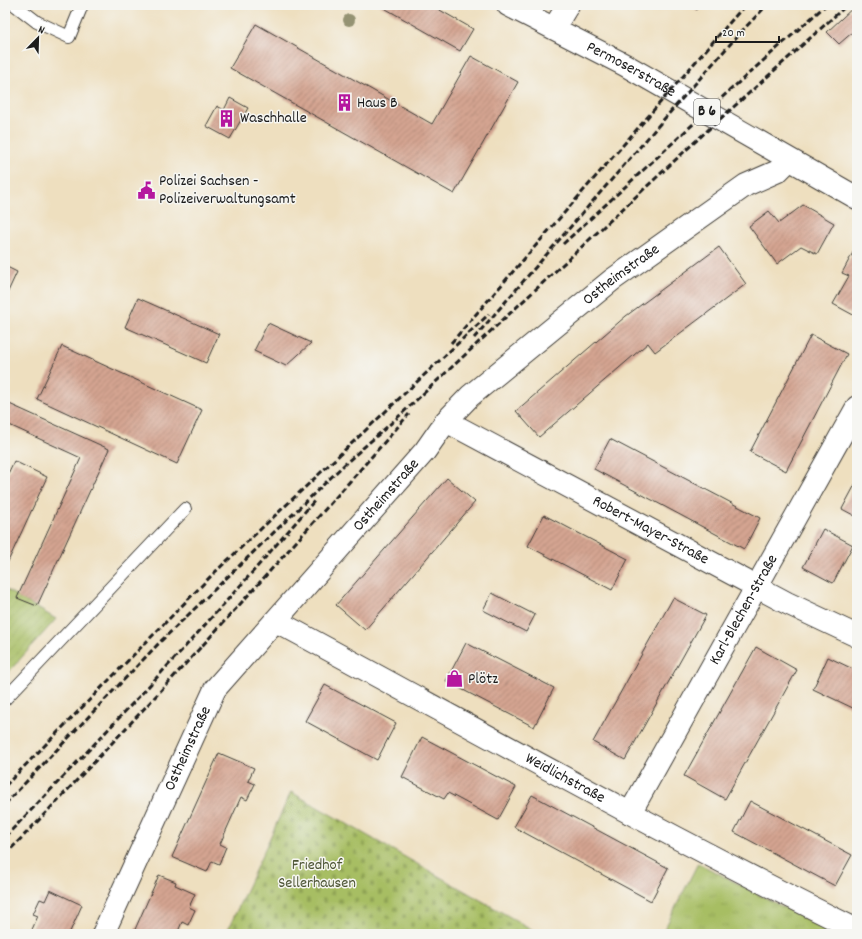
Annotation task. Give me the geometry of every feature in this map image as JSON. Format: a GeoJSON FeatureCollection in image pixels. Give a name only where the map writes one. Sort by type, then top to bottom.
{"type":"FeatureCollection","features":[{"type":"Feature","properties":{"kind":"street","name":"Permoserstraße"},"geometry":{"type":"LineString","coordinates":[[508,5],[625,65],[788,160],[857,198]]}},
{"type":"Feature","properties":{"kind":"street"},"geometry":{"type":"LineString","coordinates":[[554,28],[568,5]]}},
{"type":"Feature","properties":{"kind":"street","name":"Ostheimstraße"},"geometry":{"type":"LineString","coordinates":[[103,934],[215,689],[276,622],[424,451],[446,421],[470,396],[612,280],[746,185],[778,171],[788,160]]}},
{"type":"Feature","properties":{"kind":"street","name":"Karl-Blechen-Straße"},"geometry":{"type":"LineString","coordinates":[[630,813],[857,406]]}},
{"type":"Feature","properties":{"kind":"street","name":"Robert-Mayer-Straße"},"geometry":{"type":"LineString","coordinates":[[446,421],[787,603],[857,636]]}},
{"type":"Feature","properties":{"kind":"street","name":"Weidlichstraße"},"geometry":{"type":"LineString","coordinates":[[276,622],[630,813],[857,930]]}},
{"type":"Feature","properties":{"kind":"lane"},"geometry":{"type":"LineString","coordinates":[[15,5],[37,22],[69,37],[82,5]]}},
{"type":"Feature","properties":{"kind":"lane"},"geometry":{"type":"LineString","coordinates":[[5,699],[185,509]]}},
{"type":"Feature","properties":{"kind":"green space"},"geometry":{"type":"Polygon","coordinates":[[[5,589],[56,619],[5,676],[5,589]]]}},
{"type":"Feature","properties":{"kind":"green space","name":"Friedhof Sellerhausen"},"geometry":{"type":"Polygon","coordinates":[[[291,792],[540,934],[226,934],[291,792]]]}},
{"type":"Feature","properties":{"kind":"green space"},"geometry":{"type":"Polygon","coordinates":[[[698,863],[835,934],[662,934],[698,863]]]}},
{"type":"Feature","properties":{"kind":"building"},"geometry":{"type":"Polygon","coordinates":[[[379,5],[431,5],[473,29],[460,51],[379,5]]]}},
{"type":"Feature","properties":{"kind":"building"},"geometry":{"type":"Polygon","coordinates":[[[690,5],[701,5],[697,10],[690,5]]]}},
{"type":"Feature","properties":{"kind":"building"},"geometry":{"type":"Polygon","coordinates":[[[856,5],[857,33],[854,31],[839,44],[827,32],[856,5]]]}},
{"type":"Feature","properties":{"kind":"building","name":"Haus B"},"geometry":{"type":"Polygon","coordinates":[[[256,24],[432,124],[471,56],[518,82],[454,194],[230,68],[256,24]]]}},
{"type":"Feature","properties":{"kind":"building","name":"Waschhalle"},"geometry":{"type":"Polygon","coordinates":[[[230,98],[248,108],[230,139],[206,126],[217,106],[224,110],[230,98]]]}},
{"type":"Feature","properties":{"kind":"building"},"geometry":{"type":"Polygon","coordinates":[[[803,205],[834,223],[817,254],[801,246],[777,264],[749,226],[769,211],[779,223],[803,205]]]}},
{"type":"Feature","properties":{"kind":"building"},"geometry":{"type":"Polygon","coordinates":[[[857,245],[857,317],[833,304],[849,276],[842,273],[857,245]]]}},
{"type":"Feature","properties":{"kind":"building"},"geometry":{"type":"Polygon","coordinates":[[[719,247],[746,284],[655,352],[648,343],[539,437],[516,411],[626,316],[719,247]]]}},
{"type":"Feature","properties":{"kind":"building"},"geometry":{"type":"Polygon","coordinates":[[[5,266],[17,272],[5,298],[5,266]]]}},
{"type":"Feature","properties":{"kind":"building"},"geometry":{"type":"Polygon","coordinates":[[[138,298],[219,334],[206,363],[125,327],[138,298]]]}},
{"type":"Feature","properties":{"kind":"building"},"geometry":{"type":"Polygon","coordinates":[[[268,323],[311,343],[286,366],[254,351],[268,323]]]}},
{"type":"Feature","properties":{"kind":"building"},"geometry":{"type":"Polygon","coordinates":[[[811,335],[847,354],[786,471],[750,452],[811,335]]]}},
{"type":"Feature","properties":{"kind":"building"},"geometry":{"type":"Polygon","coordinates":[[[62,346],[202,410],[177,464],[37,399],[62,346]]]}},
{"type":"Feature","properties":{"kind":"building"},"geometry":{"type":"Polygon","coordinates":[[[5,402],[109,449],[37,606],[17,598],[81,458],[5,423],[5,402]]]}},
{"type":"Feature","properties":{"kind":"building"},"geometry":{"type":"Polygon","coordinates":[[[610,439],[760,518],[744,549],[594,469],[610,439]]]}},
{"type":"Feature","properties":{"kind":"building"},"geometry":{"type":"Polygon","coordinates":[[[14,461],[47,477],[5,568],[5,480],[14,461]]]}},
{"type":"Feature","properties":{"kind":"building"},"geometry":{"type":"Polygon","coordinates":[[[447,478],[475,502],[365,630],[336,605],[447,478]]]}},
{"type":"Feature","properties":{"kind":"building"},"geometry":{"type":"Polygon","coordinates":[[[857,481],[857,517],[842,509],[857,481]]]}},
{"type":"Feature","properties":{"kind":"building"},"geometry":{"type":"Polygon","coordinates":[[[544,515],[628,559],[612,590],[528,546],[544,515]]]}},
{"type":"Feature","properties":{"kind":"building"},"geometry":{"type":"Polygon","coordinates":[[[823,529],[853,545],[833,583],[803,567],[823,529]]]}},
{"type":"Feature","properties":{"kind":"building"},"geometry":{"type":"Polygon","coordinates":[[[492,593],[535,615],[526,632],[483,610],[492,593]]]}},
{"type":"Feature","properties":{"kind":"building"},"geometry":{"type":"Polygon","coordinates":[[[673,598],[706,615],[625,760],[593,742],[673,598]]]}},
{"type":"Feature","properties":{"kind":"building"},"geometry":{"type":"Polygon","coordinates":[[[466,643],[554,688],[534,727],[446,681],[466,643]]]}},
{"type":"Feature","properties":{"kind":"building"},"geometry":{"type":"Polygon","coordinates":[[[756,647],[797,670],[725,799],[684,776],[756,647]]]}},
{"type":"Feature","properties":{"kind":"building"},"geometry":{"type":"Polygon","coordinates":[[[828,657],[857,671],[857,710],[813,689],[828,657]]]}},
{"type":"Feature","properties":{"kind":"building"},"geometry":{"type":"Polygon","coordinates":[[[325,685],[396,723],[377,760],[305,721],[325,685]]]}},
{"type":"Feature","properties":{"kind":"building"},"geometry":{"type":"Polygon","coordinates":[[[422,737],[516,787],[498,820],[448,793],[444,799],[402,777],[422,737]]]}},
{"type":"Feature","properties":{"kind":"building"},"geometry":{"type":"Polygon","coordinates":[[[219,753],[254,768],[248,781],[255,784],[247,800],[241,797],[220,844],[226,847],[219,864],[212,861],[207,872],[172,857],[219,753]]]}},
{"type":"Feature","properties":{"kind":"building"},"geometry":{"type":"Polygon","coordinates":[[[532,795],[668,868],[651,901],[514,827],[532,795]]]}},
{"type":"Feature","properties":{"kind":"building"},"geometry":{"type":"Polygon","coordinates":[[[750,801],[852,855],[835,886],[734,832],[750,801]]]}},
{"type":"Feature","properties":{"kind":"building"},"geometry":{"type":"Polygon","coordinates":[[[159,875],[176,882],[175,885],[195,894],[189,907],[195,910],[188,925],[182,922],[177,934],[133,934],[159,875]]]}},
{"type":"Feature","properties":{"kind":"building"},"geometry":{"type":"Polygon","coordinates":[[[50,890],[82,905],[69,934],[30,934],[38,916],[33,914],[40,899],[45,901],[50,890]]]}},
{"type":"Feature","properties":{"kind":"railway"},"geometry":{"type":"LineString","coordinates":[[451,343],[745,5]]}},
{"type":"Feature","properties":{"kind":"railway"},"geometry":{"type":"LineString","coordinates":[[474,338],[665,118],[740,33],[767,5]]}},
{"type":"Feature","properties":{"kind":"railway"},"geometry":{"type":"LineString","coordinates":[[563,244],[729,91],[826,5]]}},
{"type":"Feature","properties":{"kind":"railway"},"geometry":{"type":"LineString","coordinates":[[5,804],[160,642],[346,463],[397,418],[698,139],[847,5]]}},
{"type":"Feature","properties":{"kind":"railway"},"geometry":{"type":"LineString","coordinates":[[5,786],[213,574],[489,314]]}},
{"type":"Feature","properties":{"kind":"railway"},"geometry":{"type":"LineString","coordinates":[[5,855],[210,637],[409,414]]}},
{"type":"Feature","properties":{"kind":"railway"},"geometry":{"type":"LineString","coordinates":[[5,837],[163,671],[315,500]]}},
{"type":"Feature","properties":{"kind":"place","name":"Haus B"},"geometry":{"type":"Point","coordinates":[344,103]}},
{"type":"Feature","properties":{"kind":"place","name":"Waschhalle"},"geometry":{"type":"Point","coordinates":[227,118]}},
{"type":"Feature","properties":{"kind":"place","name":"Polizei Sachsen - Polizeiverwaltungsamt"},"geometry":{"type":"Point","coordinates":[146,190]}},
{"type":"Feature","properties":{"kind":"place","name":"Plötz"},"geometry":{"type":"Point","coordinates":[455,679]}}]}
